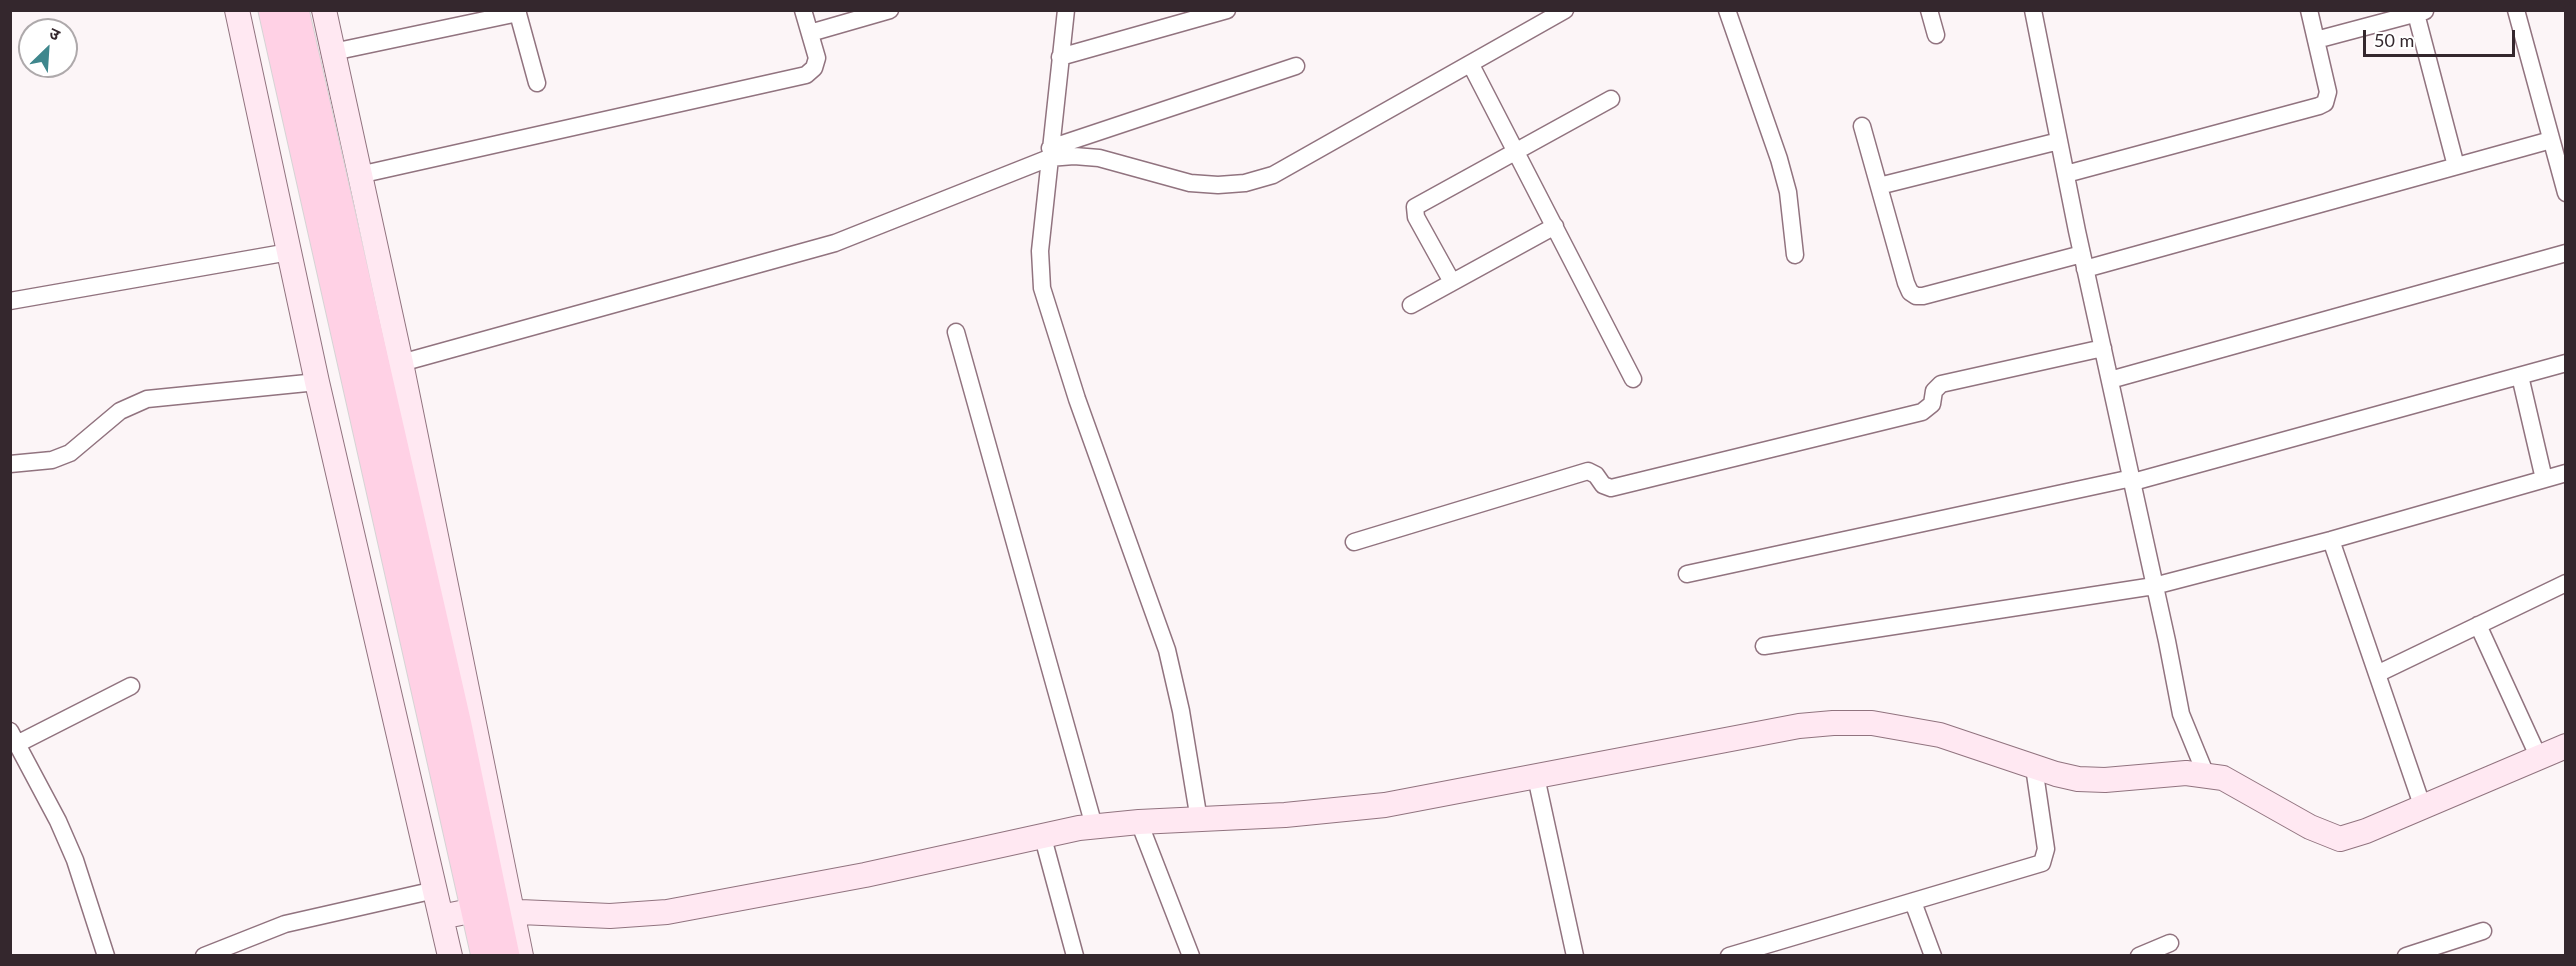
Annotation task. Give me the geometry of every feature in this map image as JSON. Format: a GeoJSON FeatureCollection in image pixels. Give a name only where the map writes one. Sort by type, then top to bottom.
{"type":"FeatureCollection","features":[{"type":"Feature","properties":{"kind":"main road"},"geometry":{"type":"LineString","coordinates":[[272,10],[506,956]]}},
{"type":"Feature","properties":{"kind":"main road"},"geometry":{"type":"LineString","coordinates":[[295,10],[452,702],[494,911],[485,956]]}},
{"type":"Feature","properties":{"kind":"street"},"geometry":{"type":"LineString","coordinates":[[237,10],[317,382],[450,956]]}},
{"type":"Feature","properties":{"kind":"street"},"geometry":{"type":"LineString","coordinates":[[324,10],[401,363],[494,911],[521,956]]}},
{"type":"Feature","properties":{"kind":"street"},"geometry":{"type":"LineString","coordinates":[[359,175],[806,75],[814,68],[817,58],[802,10]]}},
{"type":"Feature","properties":{"kind":"street"},"geometry":{"type":"LineString","coordinates":[[810,33],[890,10]]}},
{"type":"Feature","properties":{"kind":"street"},"geometry":{"type":"LineString","coordinates":[[1066,10],[1040,251],[1042,288],[1077,399],[1167,650],[1199,820]]}},
{"type":"Feature","properties":{"kind":"street"},"geometry":{"type":"LineString","coordinates":[[1060,57],[1227,10]]}},
{"type":"Feature","properties":{"kind":"street"},"geometry":{"type":"LineString","coordinates":[[1050,153],[1099,158],[1190,183],[1245,183],[1273,176],[1305,160],[1565,10]]}},
{"type":"Feature","properties":{"kind":"street"},"geometry":{"type":"LineString","coordinates":[[1727,10],[1779,159],[1788,192],[1795,255]]}},
{"type":"Feature","properties":{"kind":"street"},"geometry":{"type":"LineString","coordinates":[[1929,10],[1936,35]]}},
{"type":"Feature","properties":{"kind":"street"},"geometry":{"type":"LineString","coordinates":[[2033,10],[2083,262],[2181,714],[2193,750],[2206,775]]}},
{"type":"Feature","properties":{"kind":"street"},"geometry":{"type":"LineString","coordinates":[[2066,174],[2325,103],[2328,92],[2309,10]]}},
{"type":"Feature","properties":{"kind":"street"},"geometry":{"type":"LineString","coordinates":[[2516,10],[2565,193]]}},
{"type":"Feature","properties":{"kind":"street"},"geometry":{"type":"LineString","coordinates":[[2316,40],[2419,11],[2456,166]]}},
{"type":"Feature","properties":{"kind":"street"},"geometry":{"type":"LineString","coordinates":[[333,52],[518,12],[537,83]]}},
{"type":"Feature","properties":{"kind":"street"},"geometry":{"type":"LineString","coordinates":[[1471,65],[1633,379]]}},
{"type":"Feature","properties":{"kind":"street"},"geometry":{"type":"LineString","coordinates":[[401,363],[835,243],[1050,153],[1296,66]]}},
{"type":"Feature","properties":{"kind":"street"},"geometry":{"type":"LineString","coordinates":[[1452,282],[1416,218],[1415,207],[1611,99]]}},
{"type":"Feature","properties":{"kind":"street"},"geometry":{"type":"LineString","coordinates":[[1862,126],[1906,284],[1910,292],[1916,296],[2083,262],[2551,140]]}},
{"type":"Feature","properties":{"kind":"street"},"geometry":{"type":"LineString","coordinates":[[1879,186],[2059,141]]}},
{"type":"Feature","properties":{"kind":"street"},"geometry":{"type":"LineString","coordinates":[[1411,305],[1555,226]]}},
{"type":"Feature","properties":{"kind":"street"},"geometry":{"type":"LineString","coordinates":[[10,301],[289,252]]}},
{"type":"Feature","properties":{"kind":"street"},"geometry":{"type":"LineString","coordinates":[[2110,380],[2565,253]]}},
{"type":"Feature","properties":{"kind":"street"},"geometry":{"type":"LineString","coordinates":[[956,332],[1094,826]]}},
{"type":"Feature","properties":{"kind":"street"},"geometry":{"type":"LineString","coordinates":[[1354,542],[1588,471],[1592,472],[1603,485],[1611,488],[1922,412],[1932,404],[1934,391],[1941,384],[2103,348]]}},
{"type":"Feature","properties":{"kind":"street"},"geometry":{"type":"LineString","coordinates":[[1687,574],[2132,480],[2565,363]]}},
{"type":"Feature","properties":{"kind":"street"},"geometry":{"type":"LineString","coordinates":[[2520,376],[2544,479]]}},
{"type":"Feature","properties":{"kind":"street"},"geometry":{"type":"LineString","coordinates":[[10,464],[52,460],[70,453],[120,411],[147,399],[317,382]]}},
{"type":"Feature","properties":{"kind":"street"},"geometry":{"type":"LineString","coordinates":[[1764,646],[2154,586],[2331,540],[2565,473]]}},
{"type":"Feature","properties":{"kind":"street"},"geometry":{"type":"LineString","coordinates":[[2331,540],[2423,808]]}},
{"type":"Feature","properties":{"kind":"street"},"geometry":{"type":"LineString","coordinates":[[2377,674],[2565,583]]}},
{"type":"Feature","properties":{"kind":"street"},"geometry":{"type":"LineString","coordinates":[[2478,625],[2539,758]]}},
{"type":"Feature","properties":{"kind":"street"},"geometry":{"type":"LineString","coordinates":[[106,956],[75,860],[15,737],[131,686]]}},
{"type":"Feature","properties":{"kind":"street"},"geometry":{"type":"LineString","coordinates":[[441,917],[494,911],[610,916],[667,912],[865,875],[1042,834],[1138,822],[1336,811],[1536,777],[1799,726],[1833,723],[1902,727],[1940,735],[2056,774],[2087,780],[2186,773],[2206,775],[2238,784],[2310,827],[2340,839],[2351,837],[2423,808],[2565,746]]}},
{"type":"Feature","properties":{"kind":"street"},"geometry":{"type":"LineString","coordinates":[[1729,956],[2042,863],[2046,849],[2034,767]]}},
{"type":"Feature","properties":{"kind":"street"},"geometry":{"type":"LineString","coordinates":[[1536,777],[1575,956]]}},
{"type":"Feature","properties":{"kind":"street"},"geometry":{"type":"LineString","coordinates":[[1138,822],[1191,956]]}},
{"type":"Feature","properties":{"kind":"street"},"geometry":{"type":"LineString","coordinates":[[1042,834],[1075,956]]}},
{"type":"Feature","properties":{"kind":"street"},"geometry":{"type":"LineString","coordinates":[[204,956],[285,924],[435,890]]}},
{"type":"Feature","properties":{"kind":"street"},"geometry":{"type":"LineString","coordinates":[[1913,902],[1933,956]]}},
{"type":"Feature","properties":{"kind":"street"},"geometry":{"type":"LineString","coordinates":[[2406,956],[2483,931]]}},
{"type":"Feature","properties":{"kind":"street"},"geometry":{"type":"LineString","coordinates":[[2139,956],[2170,943]]}}]}
